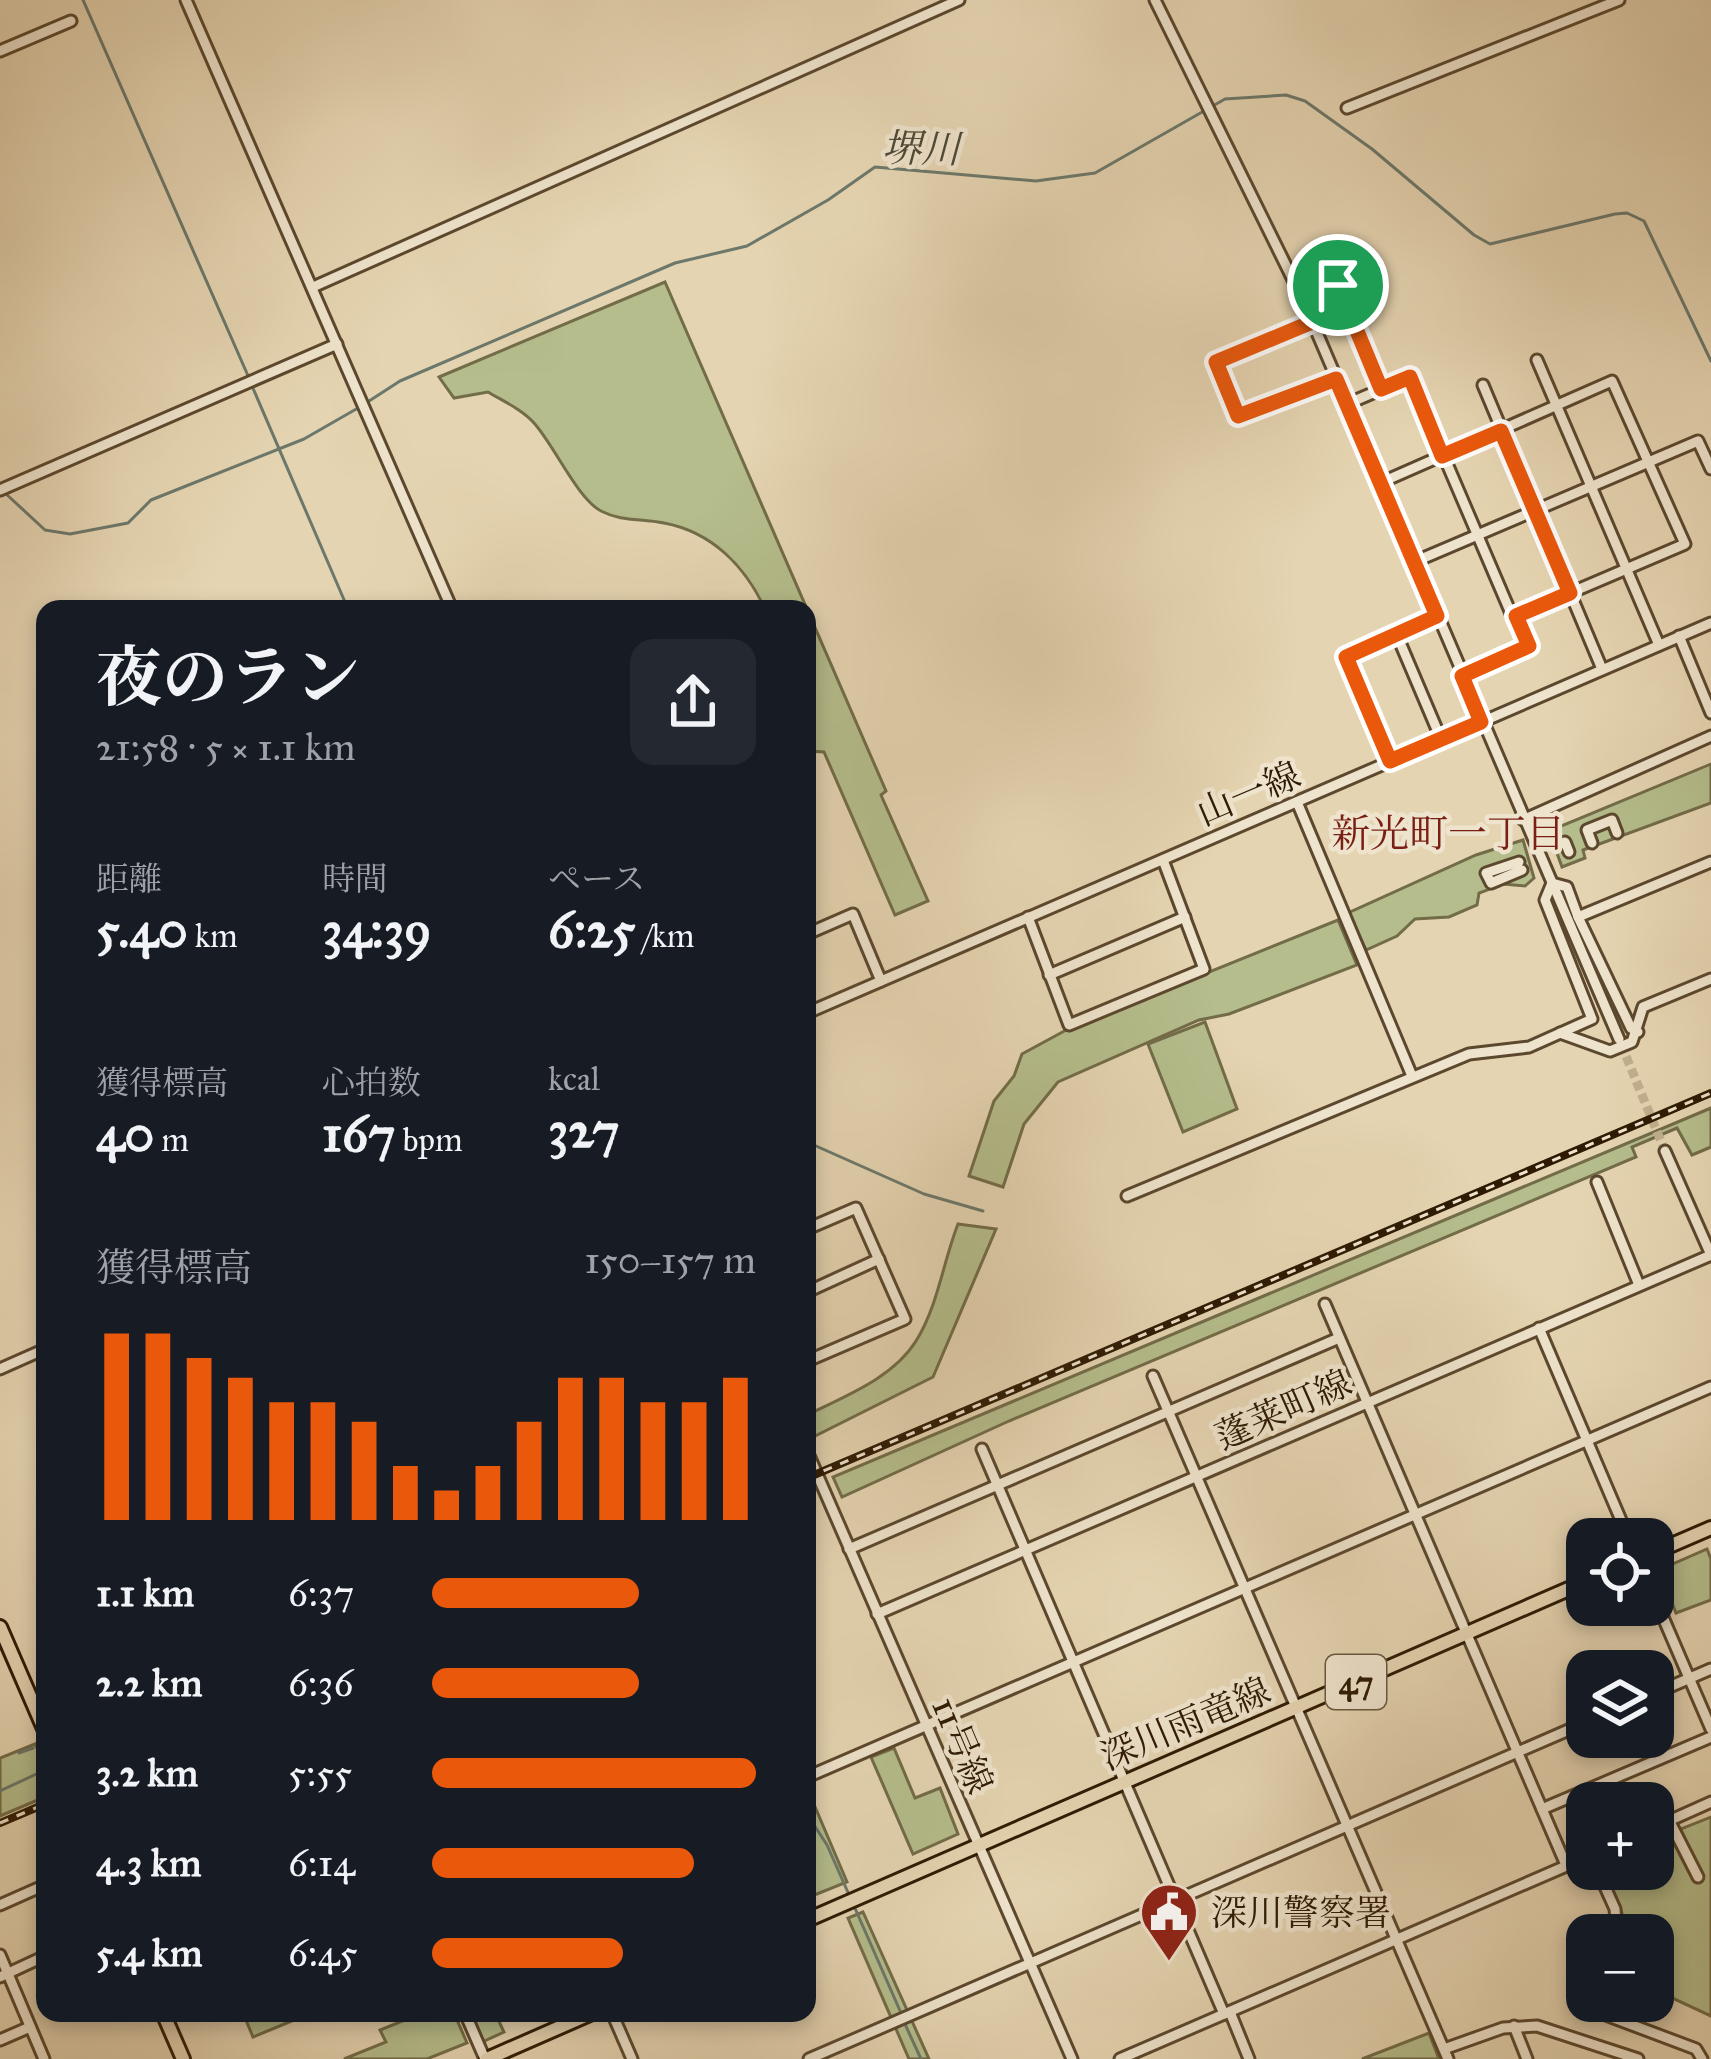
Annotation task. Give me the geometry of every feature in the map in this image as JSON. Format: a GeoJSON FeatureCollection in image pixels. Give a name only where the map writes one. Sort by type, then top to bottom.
{"type":"FeatureCollection","features":[{"type":"Feature","properties":{"kind":"main road"},"geometry":{"type":"LineString","coordinates":[[1674,1544],[1711,1528]]}},
{"type":"Feature","properties":{"kind":"main road","name":"深川雨竜線"},"geometry":{"type":"LineString","coordinates":[[816,1915],[1566,1590]]}},
{"type":"Feature","properties":{"kind":"main road"},"geometry":{"type":"LineString","coordinates":[[0,1627],[36,1710]]}},
{"type":"Feature","properties":{"kind":"main road"},"geometry":{"type":"LineString","coordinates":[[168,2022],[183,2059]]}},
{"type":"Feature","properties":{"kind":"main road"},"geometry":{"type":"LineString","coordinates":[[486,2059],[571,2022]]}},
{"type":"Feature","properties":{"kind":"street"},"geometry":{"type":"LineString","coordinates":[[186,0],[448,600]]}},
{"type":"Feature","properties":{"kind":"street"},"geometry":{"type":"LineString","coordinates":[[313,287],[959,0]]}},
{"type":"Feature","properties":{"kind":"street"},"geometry":{"type":"LineString","coordinates":[[1155,0],[1303,300],[1619,1039]]}},
{"type":"Feature","properties":{"kind":"street"},"geometry":{"type":"LineString","coordinates":[[1347,107],[1619,0]]}},
{"type":"Feature","properties":{"kind":"street"},"geometry":{"type":"LineString","coordinates":[[0,51],[71,21]]}},
{"type":"Feature","properties":{"kind":"street"},"geometry":{"type":"LineString","coordinates":[[1303,300],[1338,285],[1381,389]]}},
{"type":"Feature","properties":{"kind":"street"},"geometry":{"type":"LineString","coordinates":[[1312,322],[1216,362],[1238,416],[1336,379]]}},
{"type":"Feature","properties":{"kind":"street"},"geometry":{"type":"LineString","coordinates":[[0,490],[337,344]]}},
{"type":"Feature","properties":{"kind":"street"},"geometry":{"type":"LineString","coordinates":[[1537,360],[1659,645]]}},
{"type":"Feature","properties":{"kind":"street"},"geometry":{"type":"LineString","coordinates":[[1347,404],[1410,377],[1442,456],[1513,618],[1685,544],[1612,381],[1558,406],[1501,431],[1442,456],[1380,483]]}},
{"type":"Feature","properties":{"kind":"street"},"geometry":{"type":"LineString","coordinates":[[1483,385],[1602,669]]}},
{"type":"Feature","properties":{"kind":"street"},"geometry":{"type":"LineString","coordinates":[[1414,562],[1698,441],[1711,469]]}},
{"type":"Feature","properties":{"kind":"street"},"geometry":{"type":"LineString","coordinates":[[1390,761],[1346,657],[1437,616]]}},
{"type":"Feature","properties":{"kind":"street"},"geometry":{"type":"LineString","coordinates":[[1462,676],[1529,646],[1516,616]]}},
{"type":"Feature","properties":{"kind":"street","name":"山一線"},"geometry":{"type":"LineString","coordinates":[[816,1009],[1711,622]]}},
{"type":"Feature","properties":{"kind":"street"},"geometry":{"type":"LineString","coordinates":[[1396,633],[1441,739]]}},
{"type":"Feature","properties":{"kind":"street"},"geometry":{"type":"LineString","coordinates":[[1679,636],[1711,713]]}},
{"type":"Feature","properties":{"kind":"street"},"geometry":{"type":"LineString","coordinates":[[1523,820],[1711,736]]}},
{"type":"Feature","properties":{"kind":"street"},"geometry":{"type":"LineString","coordinates":[[1297,802],[1412,1076]]}},
{"type":"Feature","properties":{"kind":"street"},"geometry":{"type":"LineString","coordinates":[[1592,843],[1587,830],[1612,820],[1618,833]]}},
{"type":"Feature","properties":{"kind":"street"},"geometry":{"type":"LineString","coordinates":[[1557,845],[1565,842],[1569,852]]}},
{"type":"Feature","properties":{"kind":"street"},"geometry":{"type":"LineString","coordinates":[[1028,917],[1069,1024],[1204,969],[1163,860]]}},
{"type":"Feature","properties":{"kind":"street"},"geometry":{"type":"LineString","coordinates":[[1578,916],[1711,862]]}},
{"type":"Feature","properties":{"kind":"street"},"geometry":{"type":"LineString","coordinates":[[1552,884],[1567,887],[1631,1028],[1638,1032]]}},
{"type":"Feature","properties":{"kind":"street"},"geometry":{"type":"LineString","coordinates":[[1552,884],[1545,900],[1599,1048]]}},
{"type":"Feature","properties":{"kind":"street"},"geometry":{"type":"LineString","coordinates":[[816,930],[853,914],[881,981]]}},
{"type":"Feature","properties":{"kind":"street"},"geometry":{"type":"LineString","coordinates":[[1049,975],[1185,917]]}},
{"type":"Feature","properties":{"kind":"street"},"geometry":{"type":"LineString","coordinates":[[1560,1033],[1610,1051],[1632,1042],[1643,1007],[1711,979]]}},
{"type":"Feature","properties":{"kind":"street"},"geometry":{"type":"LineString","coordinates":[[1127,1196],[1469,1054],[1514,1051],[1592,1019]]}},
{"type":"Feature","properties":{"kind":"street"},"geometry":{"type":"LineString","coordinates":[[1665,1150],[1711,1255]]}},
{"type":"Feature","properties":{"kind":"street"},"geometry":{"type":"LineString","coordinates":[[1597,1182],[1639,1285]]}},
{"type":"Feature","properties":{"kind":"street"},"geometry":{"type":"LineString","coordinates":[[816,1224],[856,1208],[905,1319],[816,1357]]}},
{"type":"Feature","properties":{"kind":"street","name":"蓬莱町線"},"geometry":{"type":"LineString","coordinates":[[878,1614],[1711,1255]]}},
{"type":"Feature","properties":{"kind":"street"},"geometry":{"type":"LineString","coordinates":[[816,1288],[880,1259]]}},
{"type":"Feature","properties":{"kind":"street"},"geometry":{"type":"LineString","coordinates":[[1120,2059],[1566,1865],[1325,1304]]}},
{"type":"Feature","properties":{"kind":"street"},"geometry":{"type":"LineString","coordinates":[[1539,1328],[1620,1518]]}},
{"type":"Feature","properties":{"kind":"street"},"geometry":{"type":"LineString","coordinates":[[849,1549],[1339,1338]]}},
{"type":"Feature","properties":{"kind":"street"},"geometry":{"type":"LineString","coordinates":[[0,1369],[36,1353]]}},
{"type":"Feature","properties":{"kind":"street"},"geometry":{"type":"LineString","coordinates":[[1153,1376],[1446,2054],[1514,2026],[1537,2026],[1638,2059]]}},
{"type":"Feature","properties":{"kind":"street"},"geometry":{"type":"LineString","coordinates":[[816,1774],[1711,1387]]}},
{"type":"Feature","properties":{"kind":"street"},"geometry":{"type":"LineString","coordinates":[[982,1449],[1250,2059]]}},
{"type":"Feature","properties":{"kind":"street","name":"11号線"},"geometry":{"type":"LineString","coordinates":[[816,1472],[1072,2059]]}},
{"type":"Feature","properties":{"kind":"street"},"geometry":{"type":"LineString","coordinates":[[1542,1809],[1711,1733],[1667,1626]]}},
{"type":"Feature","properties":{"kind":"street"},"geometry":{"type":"LineString","coordinates":[[1674,1685],[1711,1669]]}},
{"type":"Feature","properties":{"kind":"street"},"geometry":{"type":"LineString","coordinates":[[809,2059],[1566,1731]]}},
{"type":"Feature","properties":{"kind":"street"},"geometry":{"type":"LineString","coordinates":[[1674,1818],[1711,1802]]}},
{"type":"Feature","properties":{"kind":"street"},"geometry":{"type":"LineString","coordinates":[[1674,1830],[1697,1877]]}},
{"type":"Feature","properties":{"kind":"street"},"geometry":{"type":"LineString","coordinates":[[0,1905],[36,1889]]}},
{"type":"Feature","properties":{"kind":"street"},"geometry":{"type":"LineString","coordinates":[[0,1955],[4,1975],[44,2059]]}},
{"type":"Feature","properties":{"kind":"street"},"geometry":{"type":"LineString","coordinates":[[4,1975],[36,1961]]}},
{"type":"Feature","properties":{"kind":"street"},"geometry":{"type":"LineString","coordinates":[[469,2022],[486,2059]]}},
{"type":"Feature","properties":{"kind":"street"},"geometry":{"type":"LineString","coordinates":[[616,2022],[632,2059]]}},
{"type":"Feature","properties":{"kind":"street"},"geometry":{"type":"LineString","coordinates":[[1624,2022],[1696,2049],[1702,2059]]}},
{"type":"Feature","properties":{"kind":"street"},"geometry":{"type":"LineString","coordinates":[[1514,2026],[1527,2059]]}},
{"type":"Feature","properties":{"kind":"street"},"geometry":{"type":"LineString","coordinates":[[0,2039],[30,2027]]}},
{"type":"Feature","properties":{"kind":"green space"},"geometry":{"type":"Polygon","coordinates":[[[665,282],[803,600],[760,600],[737,565],[697,534],[601,511],[583,495],[524,414],[488,392],[454,398],[439,377],[665,282]]]}},
{"type":"Feature","properties":{"kind":"green space"},"geometry":{"type":"Polygon","coordinates":[[[816,630],[928,901],[895,915],[824,752],[816,752],[816,630]]]}},
{"type":"Feature","properties":{"kind":"green space"},"geometry":{"type":"Polygon","coordinates":[[[1711,764],[1711,803],[1583,850],[1585,858],[1562,867],[1549,831],[1711,764]]]}},
{"type":"Feature","properties":{"kind":"green space"},"geometry":{"type":"Polygon","coordinates":[[[1523,840],[1534,878],[1525,886],[1503,884],[1479,893],[1477,905],[1449,917],[1415,919],[1397,936],[1366,950],[1348,913],[1476,855],[1523,840]]]}},
{"type":"Feature","properties":{"kind":"green space"},"geometry":{"type":"Polygon","coordinates":[[[1338,920],[1357,965],[1229,1014],[1199,1020],[1058,1082],[1024,1124],[1003,1187],[969,1176],[994,1101],[1014,1076],[1022,1054],[1068,1029],[1338,920]]]}},
{"type":"Feature","properties":{"kind":"green space"},"geometry":{"type":"Polygon","coordinates":[[[1205,1022],[1237,1109],[1183,1132],[1148,1044],[1205,1022]]]}},
{"type":"Feature","properties":{"kind":"green space"},"geometry":{"type":"Polygon","coordinates":[[[1711,1108],[1711,1147],[1692,1155],[1677,1128],[1632,1147],[1636,1157],[1009,1421],[842,1497],[833,1477],[1711,1108]]]}},
{"type":"Feature","properties":{"kind":"green space"},"geometry":{"type":"Polygon","coordinates":[[[958,1224],[996,1229],[933,1377],[816,1436],[816,1411],[895,1366],[916,1341],[930,1313],[958,1224]]]}},
{"type":"Feature","properties":{"kind":"green space"},"geometry":{"type":"Polygon","coordinates":[[[1707,1549],[1711,1600],[1676,1613],[1674,1563],[1707,1549]]]}},
{"type":"Feature","properties":{"kind":"green space"},"geometry":{"type":"Polygon","coordinates":[[[36,1746],[36,1801],[0,1816],[0,1758],[36,1746]]]}},
{"type":"Feature","properties":{"kind":"green space"},"geometry":{"type":"Polygon","coordinates":[[[894,1748],[915,1798],[940,1788],[958,1834],[913,1854],[871,1757],[894,1748]]]}},
{"type":"Feature","properties":{"kind":"green space"},"geometry":{"type":"Polygon","coordinates":[[[816,1809],[847,1882],[816,1894],[816,1809]]]}},
{"type":"Feature","properties":{"kind":"green space"},"geometry":{"type":"Polygon","coordinates":[[[1711,1817],[1711,2016],[1674,1999],[1674,1914],[1622,1914],[1613,1890],[1674,1890],[1674,1832],[1711,1817]]]}},
{"type":"Feature","properties":{"kind":"green space"},"geometry":{"type":"Polygon","coordinates":[[[863,1912],[929,2059],[909,2059],[848,1918],[863,1912]]]}},
{"type":"Feature","properties":{"kind":"green space"},"geometry":{"type":"Polygon","coordinates":[[[247,2022],[289,2022],[253,2037],[247,2022]]]}},
{"type":"Feature","properties":{"kind":"green space"},"geometry":{"type":"Polygon","coordinates":[[[400,2022],[458,2022],[467,2043],[427,2059],[344,2059],[386,2042],[380,2030],[400,2022]]]}},
{"type":"Feature","properties":{"kind":"green space"},"geometry":{"type":"Polygon","coordinates":[[[472,2022],[499,2022],[504,2032],[480,2043],[472,2022]]]}},
{"type":"Feature","properties":{"kind":"green space"},"geometry":{"type":"Polygon","coordinates":[[[1429,2033],[1439,2059],[1362,2059],[1429,2033]]]}},
{"type":"Feature","properties":{"kind":"waterway"},"geometry":{"type":"LineString","coordinates":[[83,0],[249,378]]}},
{"type":"Feature","properties":{"kind":"waterway","name":"堺川"},"geometry":{"type":"LineString","coordinates":[[366,403],[400,381],[675,263],[747,246],[875,167],[1036,181],[1095,173],[1225,99],[1286,95],[1305,101],[1372,149],[1490,244],[1615,214],[1627,213],[1644,221],[1711,361]]}},
{"type":"Feature","properties":{"kind":"waterway"},"geometry":{"type":"LineString","coordinates":[[252,386],[344,600]]}},
{"type":"Feature","properties":{"kind":"waterway","name":"堺川"},"geometry":{"type":"LineString","coordinates":[[5,493],[45,530],[70,534],[128,523],[151,500],[304,439],[358,408]]}},
{"type":"Feature","properties":{"kind":"waterway"},"geometry":{"type":"LineString","coordinates":[[816,1146],[924,1194],[983,1211]]}},
{"type":"Feature","properties":{"kind":"waterway"},"geometry":{"type":"LineString","coordinates":[[19,1753],[33,1748]]}},
{"type":"Feature","properties":{"kind":"waterway"},"geometry":{"type":"LineString","coordinates":[[0,1791],[36,1774]]}},
{"type":"Feature","properties":{"kind":"waterway"},"geometry":{"type":"LineString","coordinates":[[816,1828],[850,1897]]}},
{"type":"Feature","properties":{"kind":"waterway"},"geometry":{"type":"LineString","coordinates":[[854,1906],[901,2013]]}},
{"type":"Feature","properties":{"kind":"waterway"},"geometry":{"type":"LineString","coordinates":[[904,2022],[921,2059]]}},
{"type":"Feature","properties":{"kind":"tunnel"},"geometry":{"type":"LineString","coordinates":[[1621,1044],[1665,1151]]}},
{"type":"Feature","properties":{"kind":"railway"},"geometry":{"type":"LineString","coordinates":[[816,1474],[1711,1093]]}},
{"type":"Feature","properties":{"kind":"railway"},"geometry":{"type":"LineString","coordinates":[[0,1823],[36,1808]]}},
{"type":"Feature","properties":{"kind":"place","name":"深川警察署"},"geometry":{"type":"Point","coordinates":[1169,1963]}},
{"type":"Feature","properties":{"kind":"district","name":"新光町一丁目"},"geometry":{"type":"Point","coordinates":[1448,833]}},
{"type":"Feature","properties":{"kind":"route"},"geometry":{"type":"LineString","coordinates":[[1338,285],[1381,389],[1410,377],[1442,456],[1501,431],[1570,593],[1516,616],[1529,646],[1462,676],[1481,722],[1390,761],[1346,657],[1437,616],[1336,379],[1238,416],[1216,362],[1312,322],[1303,300],[1338,285]]}}]}
